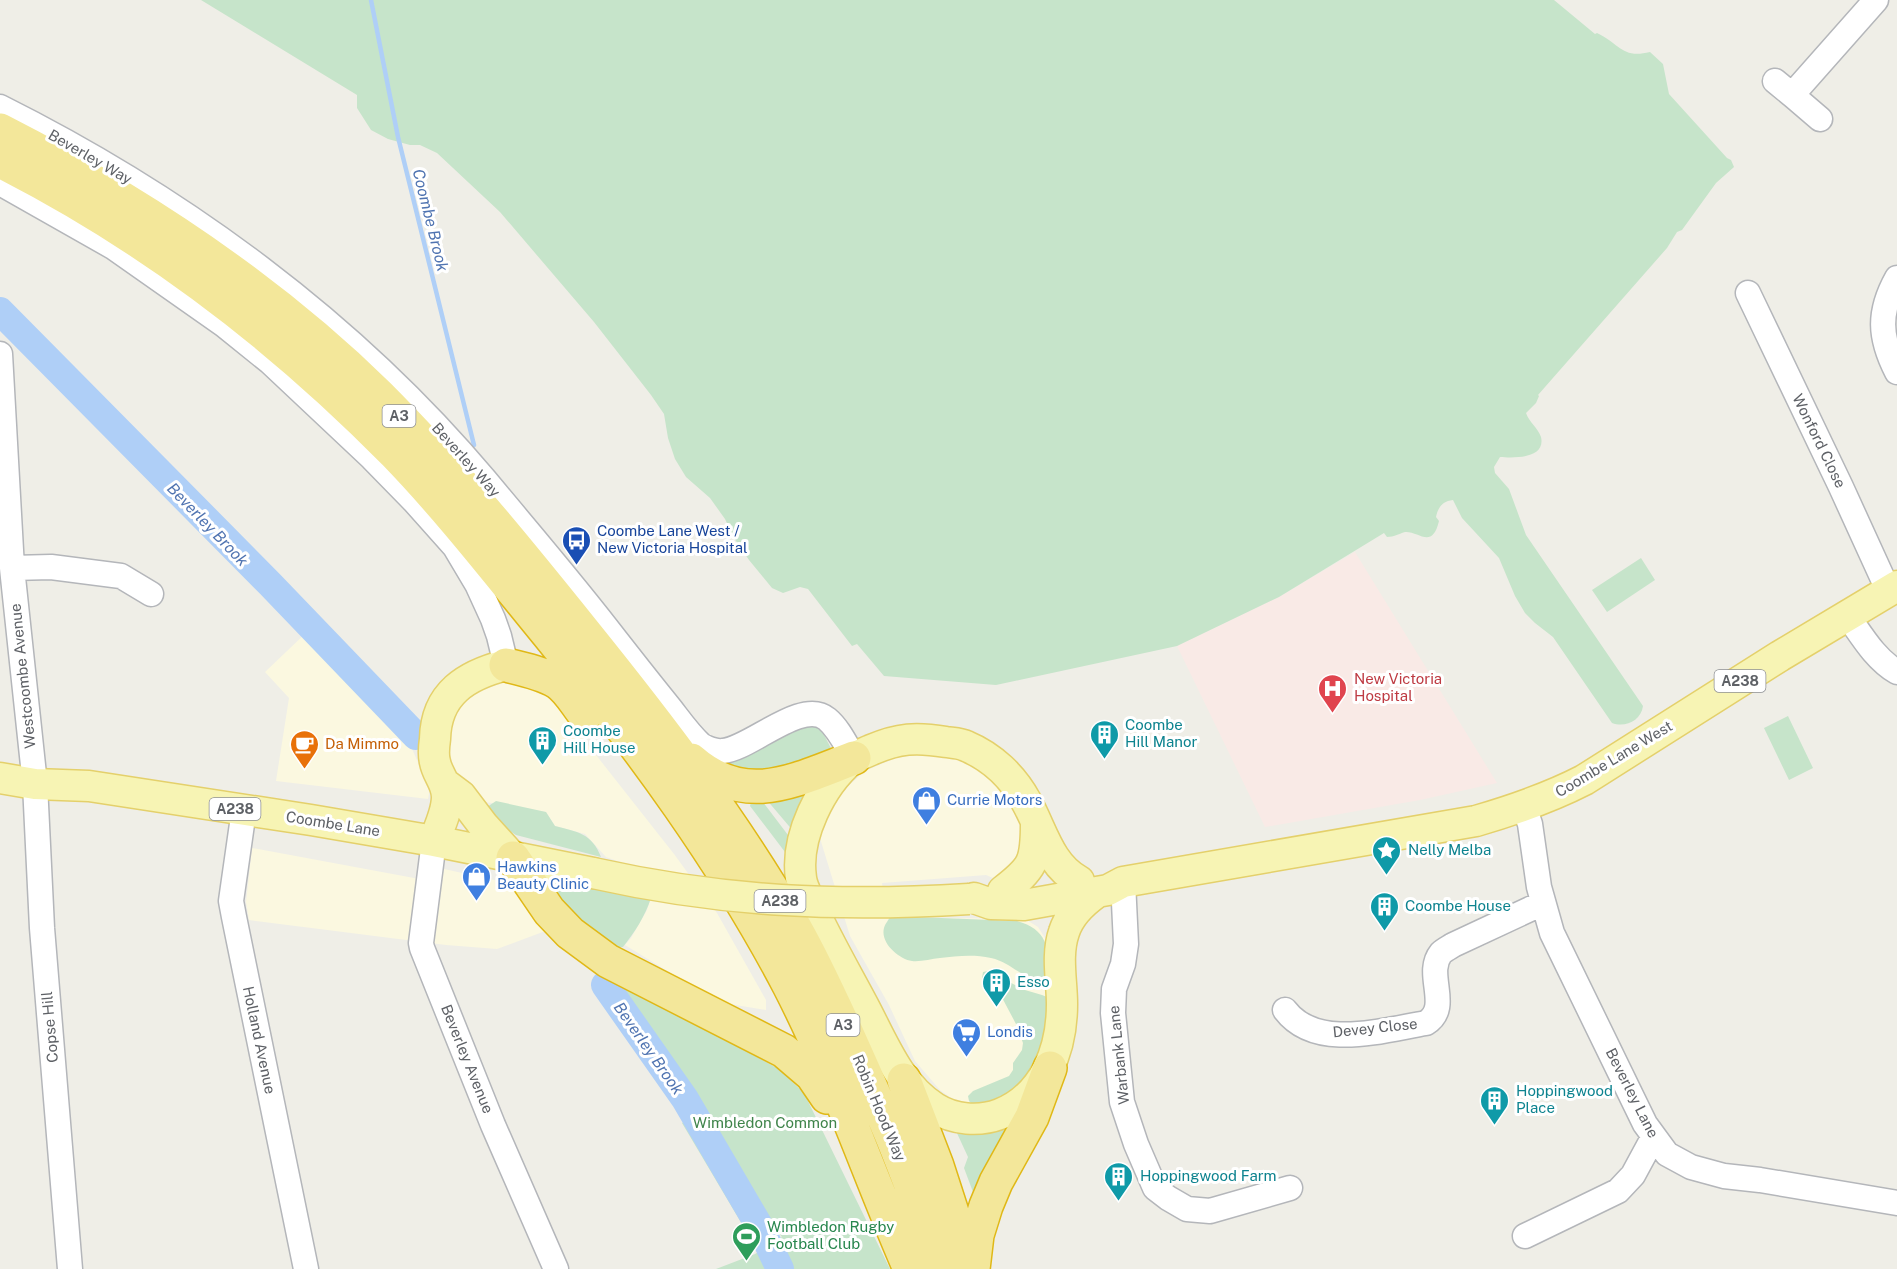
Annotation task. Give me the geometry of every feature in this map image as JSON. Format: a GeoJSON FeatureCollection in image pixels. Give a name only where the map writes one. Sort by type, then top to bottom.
{"type":"FeatureCollection","features":[{"type":"Feature","properties":{"kind":"highway","name":"Beverley Way"},"geometry":{"type":"LineString","coordinates":[[0,130],[121,196],[196,246],[329,349],[420,437],[495,520],[673,744],[712,787]]}},
{"type":"Feature","properties":{"kind":"highway","name":"A3"},"geometry":{"type":"LineString","coordinates":[[0,161],[101,218],[176,268],[247,321],[307,371],[397,456],[471,540],[581,675],[661,780],[685,813],[759,932],[794,997],[840,1097],[910,1269]]}},
{"type":"Feature","properties":{"kind":"highway"},"geometry":{"type":"LineString","coordinates":[[471,540],[501,588],[518,623],[522,643],[514,658],[506,665]]}},
{"type":"Feature","properties":{"kind":"highway"},"geometry":{"type":"LineString","coordinates":[[506,665],[525,669],[557,682],[621,755],[661,780]]}},
{"type":"Feature","properties":{"kind":"highway"},"geometry":{"type":"LineString","coordinates":[[712,787],[738,785],[759,788],[786,783],[854,758]]}},
{"type":"Feature","properties":{"kind":"highway"},"geometry":{"type":"LineString","coordinates":[[712,787],[756,827],[821,928]]}},
{"type":"Feature","properties":{"kind":"highway","name":"Robin Hood Way"},"geometry":{"type":"LineString","coordinates":[[712,787],[792,922],[818,972],[870,1083],[944,1269]]}},
{"type":"Feature","properties":{"kind":"highway"},"geometry":{"type":"LineString","coordinates":[[513,858],[549,911],[589,948],[608,961],[773,1044],[800,1063],[812,1075],[831,1104],[873,1180]]}},
{"type":"Feature","properties":{"kind":"highway"},"geometry":{"type":"LineString","coordinates":[[972,1269],[977,1235],[986,1206],[996,1182],[1032,1117],[1050,1068]]}},
{"type":"Feature","properties":{"kind":"highway"},"geometry":{"type":"LineString","coordinates":[[904,1080],[941,1176],[972,1269]]}},
{"type":"Feature","properties":{"kind":"main road","name":"Coombe Lane West"},"geometry":{"type":"LineString","coordinates":[[972,899],[1013,898],[1087,887],[1106,878],[1123,882],[1476,821],[1524,807],[1554,795],[1600,771],[1893,588]]}},
{"type":"Feature","properties":{"kind":"main road"},"geometry":{"type":"LineString","coordinates":[[434,841],[447,803],[445,784],[435,762],[434,750],[435,728],[443,706],[450,694],[461,683],[474,675],[506,665]]}},
{"type":"Feature","properties":{"kind":"main road"},"geometry":{"type":"LineString","coordinates":[[921,738],[964,745],[986,757],[1012,778],[1027,802],[1036,824],[1057,863],[1066,874],[1087,887],[1085,901],[1068,921],[1063,935],[1060,956],[1061,1030],[1050,1068],[1035,1088],[1018,1103],[1000,1114],[979,1119],[951,1116],[919,1096],[904,1080],[821,928],[801,880],[800,856],[816,804],[830,783],[854,758],[881,746],[903,740],[921,738]]}},
{"type":"Feature","properties":{"kind":"main road","name":"Coombe Lane"},"geometry":{"type":"LineString","coordinates":[[0,778],[35,784],[89,786],[434,841],[682,891],[766,900],[854,904],[972,899]]}},
{"type":"Feature","properties":{"kind":"main road"},"geometry":{"type":"LineString","coordinates":[[445,784],[461,796],[513,858]]}},
{"type":"Feature","properties":{"kind":"main road"},"geometry":{"type":"LineString","coordinates":[[1036,824],[1036,851],[1030,867],[1020,878],[1013,898],[1032,910],[1051,933],[1060,956]]}},
{"type":"Feature","properties":{"kind":"street"},"geometry":{"type":"LineString","coordinates":[[1820,119],[1784,88],[1876,0]]}},
{"type":"Feature","properties":{"kind":"street","name":"Beverley Way"},"geometry":{"type":"LineString","coordinates":[[0,107],[76,148],[160,198],[242,255],[301,300],[374,364],[419,408],[479,473],[701,745],[714,751],[724,752],[787,722],[802,716],[815,715],[825,717],[835,728],[854,758]]}},
{"type":"Feature","properties":{"kind":"street"},"geometry":{"type":"LineString","coordinates":[[0,183],[112,247],[224,325],[270,362],[372,458],[455,547],[477,584],[500,636],[506,665]]}},
{"type":"Feature","properties":{"kind":"street"},"geometry":{"type":"LineString","coordinates":[[1897,278],[1888,294],[1883,312],[1883,337],[1897,372]]}},
{"type":"Feature","properties":{"kind":"street","name":"Wonford Close"},"geometry":{"type":"LineString","coordinates":[[1748,293],[1841,487],[1893,588]]}},
{"type":"Feature","properties":{"kind":"street","name":"Westcoombe Avenue"},"geometry":{"type":"LineString","coordinates":[[0,354],[12,568],[35,784]]}},
{"type":"Feature","properties":{"kind":"street"},"geometry":{"type":"LineString","coordinates":[[12,568],[51,567],[121,576],[151,594]]}},
{"type":"Feature","properties":{"kind":"street"},"geometry":{"type":"LineString","coordinates":[[1847,615],[1873,651],[1889,668],[1897,672]]}},
{"type":"Feature","properties":{"kind":"street","name":"Copse Hill"},"geometry":{"type":"LineString","coordinates":[[35,784],[43,939],[70,1269]]}},
{"type":"Feature","properties":{"kind":"street","name":"Beverley Lane"},"geometry":{"type":"LineString","coordinates":[[1524,807],[1530,825],[1539,887],[1552,933],[1653,1138],[1666,1154],[1691,1167],[1713,1173],[1897,1203]]}},
{"type":"Feature","properties":{"kind":"street","name":"Holland Avenue"},"geometry":{"type":"LineString","coordinates":[[244,810],[231,901],[306,1269]]}},
{"type":"Feature","properties":{"kind":"street","name":"Beverley Avenue"},"geometry":{"type":"LineString","coordinates":[[434,841],[422,948],[493,1125],[556,1269]]}},
{"type":"Feature","properties":{"kind":"street","name":"Warbank Lane"},"geometry":{"type":"LineString","coordinates":[[1123,882],[1126,944],[1123,964],[1114,989],[1113,1013],[1122,1102],[1155,1188],[1187,1209],[1210,1212],[1290,1188]]}},
{"type":"Feature","properties":{"kind":"street","name":"Devey Close"},"geometry":{"type":"LineString","coordinates":[[1285,1010],[1300,1025],[1316,1032],[1336,1034],[1426,1023],[1438,1010],[1434,968],[1441,953],[1453,945],[1543,903]]}},
{"type":"Feature","properties":{"kind":"street"},"geometry":{"type":"LineString","coordinates":[[1525,1236],[1618,1191],[1633,1174],[1653,1138]]}},
{"type":"Feature","properties":{"kind":"shaded area","name":"New Victoria Hospital"},"geometry":{"type":"Polygon","coordinates":[[[1355,552],[1497,783],[1420,800],[1265,827],[1177,646],[1279,597],[1355,552]]]}},
{"type":"Feature","properties":{"kind":"shaded area"},"geometry":{"type":"Polygon","coordinates":[[[309,630],[402,726],[420,767],[431,784],[428,799],[276,781],[289,698],[265,672],[309,630]]]}},
{"type":"Feature","properties":{"kind":"shaded area"},"geometry":{"type":"Polygon","coordinates":[[[500,682],[542,691],[559,708],[674,854],[717,913],[766,1000],[766,1010],[718,1002],[625,945],[647,910],[651,897],[631,866],[606,857],[585,834],[555,826],[546,812],[479,801],[450,767],[446,731],[462,702],[482,686],[500,682]]]}},
{"type":"Feature","properties":{"kind":"shaded area"},"geometry":{"type":"Polygon","coordinates":[[[907,753],[958,755],[1001,783],[1021,824],[1021,843],[1015,861],[1006,871],[993,878],[986,875],[882,883],[888,917],[1025,919],[1038,927],[1050,946],[1052,1029],[985,1108],[958,1103],[940,1090],[915,1061],[889,1005],[850,936],[819,835],[831,804],[846,788],[865,771],[907,753]]]}},
{"type":"Feature","properties":{"kind":"shaded area"},"geometry":{"type":"Polygon","coordinates":[[[252,848],[441,883],[444,869],[508,883],[522,891],[548,930],[497,949],[446,945],[249,920],[246,902],[252,848]]]}},
{"type":"Feature","properties":{"kind":"green space"},"geometry":{"type":"Polygon","coordinates":[[[201,0],[1554,0],[1595,34],[1605,37],[1633,54],[1650,52],[1663,64],[1669,94],[1731,160],[1734,167],[1716,183],[1667,248],[1538,395],[1536,403],[1526,413],[1541,437],[1539,450],[1528,456],[1500,457],[1494,467],[1495,473],[1509,489],[1526,535],[1643,706],[1642,711],[1636,719],[1627,724],[1612,723],[1553,637],[1525,613],[1499,558],[1462,518],[1453,500],[1440,507],[1436,517],[1439,521],[1433,535],[1425,537],[1405,532],[1387,537],[1384,533],[1279,597],[1177,646],[996,685],[884,676],[857,644],[852,646],[808,589],[800,587],[783,593],[772,588],[749,560],[710,498],[686,477],[675,459],[668,438],[664,414],[651,395],[594,322],[500,212],[437,153],[420,145],[410,145],[388,139],[371,130],[357,108],[357,95],[201,0]]]}},
{"type":"Feature","properties":{"kind":"green space"},"geometry":{"type":"Polygon","coordinates":[[[1641,558],[1655,580],[1607,612],[1592,590],[1641,558]]]}},
{"type":"Feature","properties":{"kind":"green space"},"geometry":{"type":"Polygon","coordinates":[[[1788,716],[1813,768],[1789,780],[1764,728],[1788,716]]]}},
{"type":"Feature","properties":{"kind":"green space"},"geometry":{"type":"Polygon","coordinates":[[[814,723],[822,731],[834,754],[796,772],[758,771],[731,765],[728,759],[796,725],[814,723]]]}},
{"type":"Feature","properties":{"kind":"green space"},"geometry":{"type":"Polygon","coordinates":[[[820,780],[794,832],[766,799],[820,780]]]}},
{"type":"Feature","properties":{"kind":"green space"},"geometry":{"type":"Polygon","coordinates":[[[760,798],[791,839],[788,856],[750,806],[751,802],[760,798]]]}},
{"type":"Feature","properties":{"kind":"green space"},"geometry":{"type":"Polygon","coordinates":[[[496,801],[546,812],[555,826],[577,832],[588,838],[601,857],[516,835],[501,825],[487,807],[496,801]]]}},
{"type":"Feature","properties":{"kind":"green space"},"geometry":{"type":"Polygon","coordinates":[[[551,882],[651,898],[632,936],[623,947],[612,947],[599,943],[547,886],[551,882]]]}},
{"type":"Feature","properties":{"kind":"green space"},"geometry":{"type":"Polygon","coordinates":[[[891,916],[1017,921],[1035,929],[1040,934],[1049,956],[1050,975],[1033,977],[999,961],[978,956],[907,960],[896,954],[885,939],[884,928],[891,916]]]}},
{"type":"Feature","properties":{"kind":"green space"},"geometry":{"type":"Polygon","coordinates":[[[988,971],[1025,990],[1047,997],[1050,1003],[1038,1070],[1002,1099],[972,1104],[968,1096],[973,1091],[1009,1076],[1013,1070],[1013,1063],[1022,1050],[1023,1043],[998,990],[982,978],[983,972],[988,971]]]}},
{"type":"Feature","properties":{"kind":"green space","name":"Wimbledon Common"},"geometry":{"type":"Polygon","coordinates":[[[617,981],[779,1069],[804,1093],[890,1269],[716,1269],[755,1254],[782,1237],[776,1230],[752,1241],[682,1123],[701,1111],[617,981]]]}},
{"type":"Feature","properties":{"kind":"green space"},"geometry":{"type":"Polygon","coordinates":[[[1006,1125],[1011,1128],[977,1196],[973,1192],[964,1168],[968,1157],[956,1131],[1006,1125]]]}},
{"type":"Feature","properties":{"kind":"waterway","name":"Coombe Brook"},"geometry":{"type":"LineString","coordinates":[[371,0],[398,137],[474,445]]}},
{"type":"Feature","properties":{"kind":"waterway","name":"Beverley Brook"},"geometry":{"type":"LineString","coordinates":[[0,311],[270,584],[416,736]]}},
{"type":"Feature","properties":{"kind":"waterway","name":"Beverley Brook"},"geometry":{"type":"LineString","coordinates":[[605,985],[685,1099],[761,1229],[780,1269]]}},
{"type":"Feature","properties":{"kind":"place","name":"Coombe Lane West / New Victoria Hospital"},"geometry":{"type":"Point","coordinates":[576,566]}},
{"type":"Feature","properties":{"kind":"place","name":"New Victoria Hospital"},"geometry":{"type":"Point","coordinates":[1333,714]}},
{"type":"Feature","properties":{"kind":"place","name":"Coombe Hill Manor"},"geometry":{"type":"Point","coordinates":[1104,760]}},
{"type":"Feature","properties":{"kind":"place","name":"Coombe Hill House"},"geometry":{"type":"Point","coordinates":[542,766]}},
{"type":"Feature","properties":{"kind":"place","name":"Da Mimmo"},"geometry":{"type":"Point","coordinates":[304,770]}},
{"type":"Feature","properties":{"kind":"place","name":"Currie Motors"},"geometry":{"type":"Point","coordinates":[926,826]}},
{"type":"Feature","properties":{"kind":"place","name":"Nelly Melba"},"geometry":{"type":"Point","coordinates":[1387,876]}},
{"type":"Feature","properties":{"kind":"place","name":"Hawkins Beauty Clinic"},"geometry":{"type":"Point","coordinates":[476,902]}},
{"type":"Feature","properties":{"kind":"place","name":"Coombe House"},"geometry":{"type":"Point","coordinates":[1384,932]}},
{"type":"Feature","properties":{"kind":"place","name":"Esso"},"geometry":{"type":"Point","coordinates":[996,1008]}},
{"type":"Feature","properties":{"kind":"place","name":"Londis"},"geometry":{"type":"Point","coordinates":[966,1058]}},
{"type":"Feature","properties":{"kind":"place","name":"Hoppingwood Place"},"geometry":{"type":"Point","coordinates":[1495,1126]}},
{"type":"Feature","properties":{"kind":"place","name":"Hoppingwood Farm"},"geometry":{"type":"Point","coordinates":[1119,1202]}},
{"type":"Feature","properties":{"kind":"place","name":"Wimbledon Rugby Football Club"},"geometry":{"type":"Point","coordinates":[746,1262]}}]}
